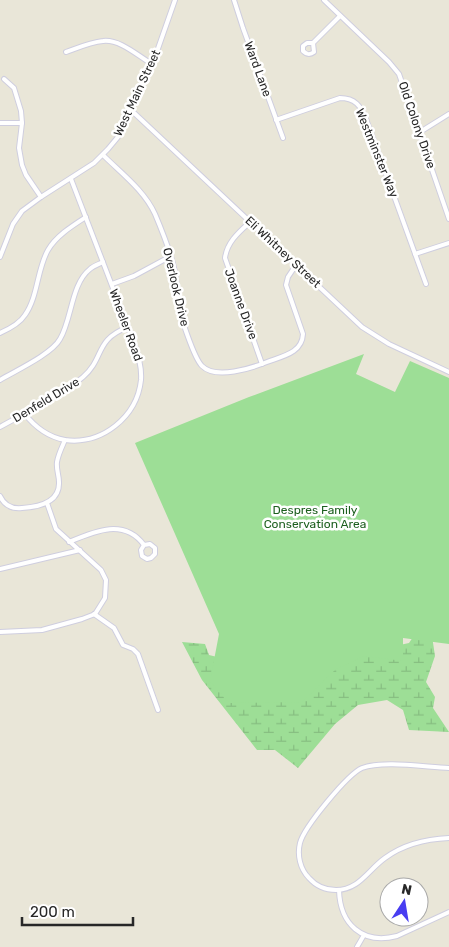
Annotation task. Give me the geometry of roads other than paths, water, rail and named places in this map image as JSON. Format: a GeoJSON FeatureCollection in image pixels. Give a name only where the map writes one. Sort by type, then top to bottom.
{"type":"FeatureCollection","features":[{"type":"Feature","properties":{"kind":"street","name":"West Main Street"},"geometry":{"type":"LineString","coordinates":[[0,257],[15,221],[25,208],[102,155],[118,137],[152,64],[175,0]]}},
{"type":"Feature","properties":{"kind":"street","name":"Ward Lane"},"geometry":{"type":"LineString","coordinates":[[234,0],[283,138]]}},
{"type":"Feature","properties":{"kind":"street","name":"Old Colony Drive"},"geometry":{"type":"LineString","coordinates":[[324,0],[389,62],[399,74],[449,219]]}},
{"type":"Feature","properties":{"kind":"street"},"geometry":{"type":"LineString","coordinates":[[313,43],[340,16]]}},
{"type":"Feature","properties":{"kind":"street"},"geometry":{"type":"LineString","coordinates":[[66,52],[102,41],[108,41],[120,45],[152,64]]}},
{"type":"Feature","properties":{"kind":"street"},"geometry":{"type":"LineString","coordinates":[[4,78],[14,88],[16,93],[22,123],[19,148],[22,165],[26,175],[41,197]]}},
{"type":"Feature","properties":{"kind":"street","name":"Westminster Way"},"geometry":{"type":"LineString","coordinates":[[276,120],[340,98],[349,99],[359,105],[366,119],[426,284]]}},
{"type":"Feature","properties":{"kind":"street","name":"Eli Whitney Street"},"geometry":{"type":"LineString","coordinates":[[131,110],[373,335],[449,372]]}},
{"type":"Feature","properties":{"kind":"street"},"geometry":{"type":"LineString","coordinates":[[420,132],[449,114]]}},
{"type":"Feature","properties":{"kind":"street"},"geometry":{"type":"LineString","coordinates":[[0,123],[22,123]]}},
{"type":"Feature","properties":{"kind":"street","name":"Overlook Drive"},"geometry":{"type":"LineString","coordinates":[[102,155],[146,199],[155,214],[171,256],[177,280],[179,310],[201,365],[209,370],[236,371],[251,369],[294,352],[301,343],[303,334],[286,285],[288,277],[296,265]]}},
{"type":"Feature","properties":{"kind":"street","name":"Wheeler Road"},"geometry":{"type":"LineString","coordinates":[[24,413],[38,428],[55,437],[65,440],[83,440],[106,432],[126,416],[135,403],[140,389],[139,359],[71,178]]}},
{"type":"Feature","properties":{"kind":"street"},"geometry":{"type":"LineString","coordinates":[[0,333],[26,315],[43,262],[51,246],[66,231],[86,218]]}},
{"type":"Feature","properties":{"kind":"street","name":"Joanne Drive"},"geometry":{"type":"LineString","coordinates":[[250,222],[232,240],[225,258],[262,364]]}},
{"type":"Feature","properties":{"kind":"street"},"geometry":{"type":"LineString","coordinates":[[415,254],[449,243]]}},
{"type":"Feature","properties":{"kind":"street"},"geometry":{"type":"LineString","coordinates":[[112,284],[134,276],[171,256]]}},
{"type":"Feature","properties":{"kind":"street"},"geometry":{"type":"LineString","coordinates":[[0,380],[49,351],[57,344],[63,334],[82,278],[89,269],[104,262]]}},
{"type":"Feature","properties":{"kind":"street","name":"Denfeld Drive"},"geometry":{"type":"LineString","coordinates":[[0,427],[83,377],[91,368],[105,341],[110,336],[128,327]]}},
{"type":"Feature","properties":{"kind":"street"},"geometry":{"type":"LineString","coordinates":[[0,496],[4,503],[14,508],[47,503],[54,497],[59,482],[57,461],[65,440]]}},
{"type":"Feature","properties":{"kind":"street"},"geometry":{"type":"LineString","coordinates":[[0,632],[42,630],[72,623],[94,614],[99,610],[104,598],[106,580],[101,570],[97,564],[56,530],[47,503]]}},
{"type":"Feature","properties":{"kind":"street"},"geometry":{"type":"LineString","coordinates":[[70,542],[95,532],[116,528],[131,532],[144,545]]}},
{"type":"Feature","properties":{"kind":"street"},"geometry":{"type":"LineString","coordinates":[[150,544],[155,548],[155,554],[151,558],[142,556],[140,550],[144,545],[150,544]]}},
{"type":"Feature","properties":{"kind":"street"},"geometry":{"type":"LineString","coordinates":[[0,569],[80,550]]}},
{"type":"Feature","properties":{"kind":"street"},"geometry":{"type":"LineString","coordinates":[[94,614],[114,628],[123,645],[133,649],[138,654],[158,710]]}},
{"type":"Feature","properties":{"kind":"street"},"geometry":{"type":"LineString","coordinates":[[449,768],[373,765],[355,772],[306,831],[301,840],[299,850],[301,865],[309,878],[321,887],[339,890],[356,884],[380,861],[406,846],[449,838]]}},
{"type":"Feature","properties":{"kind":"street"},"geometry":{"type":"LineString","coordinates":[[339,890],[345,917],[353,927],[364,935],[379,938],[392,937],[449,912]]}},
{"type":"Feature","properties":{"kind":"street"},"geometry":{"type":"LineString","coordinates":[[357,947],[364,935]]}},
{"type":"Feature","properties":{"kind":"park label","name":"Despres Family Conservation Area"},"geometry":{"type":"Point","coordinates":[315,517]}}]}
